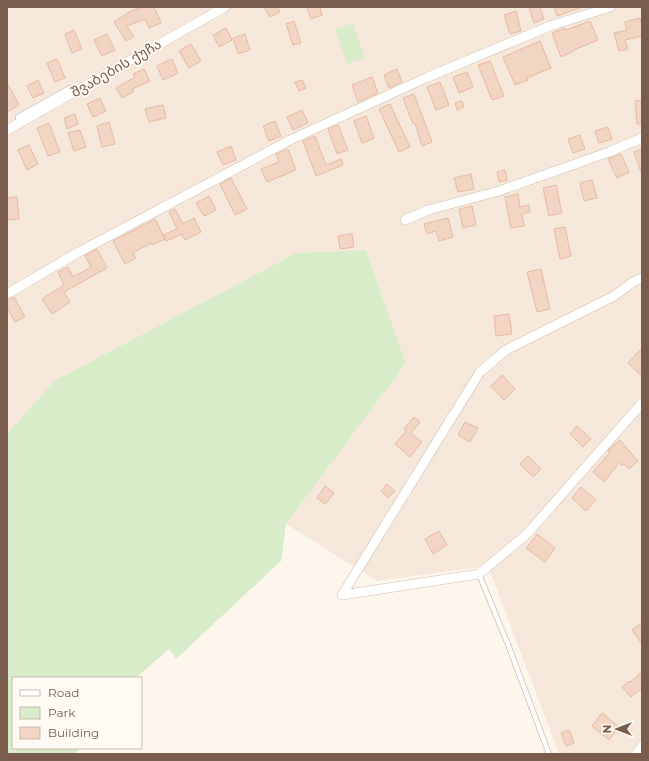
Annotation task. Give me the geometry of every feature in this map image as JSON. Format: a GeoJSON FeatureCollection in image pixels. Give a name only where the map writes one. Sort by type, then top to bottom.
{"type":"FeatureCollection","features":[{"type":"Feature","properties":{"kind":"street","name":"შვაბების ქუჩა"},"geometry":{"type":"LineString","coordinates":[[7,130],[225,7]]}},
{"type":"Feature","properties":{"kind":"street"},"geometry":{"type":"LineString","coordinates":[[7,294],[77,253],[290,140],[435,74],[550,26],[610,7]]}},
{"type":"Feature","properties":{"kind":"street"},"geometry":{"type":"LineString","coordinates":[[405,220],[428,210],[499,191],[609,152],[642,138]]}},
{"type":"Feature","properties":{"kind":"street"},"geometry":{"type":"LineString","coordinates":[[642,278],[633,282],[614,296],[506,350],[480,372],[342,595],[479,574],[527,534],[642,403]]}},
{"type":"Feature","properties":{"kind":"street"},"geometry":{"type":"LineString","coordinates":[[636,754],[642,746]]}},
{"type":"Feature","properties":{"kind":"lane"},"geometry":{"type":"LineString","coordinates":[[19,123],[18,117],[70,88]]}},
{"type":"Feature","properties":{"kind":"lane"},"geometry":{"type":"LineString","coordinates":[[479,574],[509,647],[549,754]]}},
{"type":"Feature","properties":{"kind":"shaded area"},"geometry":{"type":"Polygon","coordinates":[[[7,7],[642,7],[642,754],[559,754],[488,566],[377,581],[286,524],[406,363],[366,250],[296,253],[54,381],[7,434],[7,7]]]}},
{"type":"Feature","properties":{"kind":"green space"},"geometry":{"type":"Polygon","coordinates":[[[353,23],[365,58],[347,64],[335,29],[353,23]]]}},
{"type":"Feature","properties":{"kind":"green space"},"geometry":{"type":"Polygon","coordinates":[[[366,250],[406,363],[286,524],[281,561],[176,659],[169,649],[137,677],[12,677],[12,749],[79,749],[75,754],[7,754],[7,434],[54,381],[296,253],[366,250]]]}},
{"type":"Feature","properties":{"kind":"building"},"geometry":{"type":"Polygon","coordinates":[[[143,7],[154,7],[161,23],[149,28],[145,19],[127,26],[134,37],[126,41],[114,22],[131,11],[143,7]]]}},
{"type":"Feature","properties":{"kind":"building"},"geometry":{"type":"Polygon","coordinates":[[[264,7],[277,7],[280,12],[270,17],[264,7]]]}},
{"type":"Feature","properties":{"kind":"building"},"geometry":{"type":"Polygon","coordinates":[[[307,7],[320,7],[322,15],[311,19],[307,7]]]}},
{"type":"Feature","properties":{"kind":"building"},"geometry":{"type":"Polygon","coordinates":[[[529,7],[540,7],[544,19],[534,23],[529,7]]]}},
{"type":"Feature","properties":{"kind":"building"},"geometry":{"type":"Polygon","coordinates":[[[554,7],[579,7],[580,8],[557,16],[554,7]]]}},
{"type":"Feature","properties":{"kind":"building"},"geometry":{"type":"Polygon","coordinates":[[[516,11],[521,31],[510,34],[504,15],[516,11]]]}},
{"type":"Feature","properties":{"kind":"building"},"geometry":{"type":"Polygon","coordinates":[[[640,18],[642,36],[625,40],[628,49],[619,51],[614,33],[627,30],[625,22],[640,18]]]}},
{"type":"Feature","properties":{"kind":"building"},"geometry":{"type":"Polygon","coordinates":[[[294,21],[301,43],[293,45],[286,24],[294,21]]]}},
{"type":"Feature","properties":{"kind":"building"},"geometry":{"type":"Polygon","coordinates":[[[590,21],[598,40],[561,57],[552,33],[565,28],[566,30],[590,21]]]}},
{"type":"Feature","properties":{"kind":"building"},"geometry":{"type":"Polygon","coordinates":[[[226,28],[232,40],[219,47],[213,35],[226,28]]]}},
{"type":"Feature","properties":{"kind":"building"},"geometry":{"type":"Polygon","coordinates":[[[74,30],[82,49],[72,53],[65,34],[74,30]]]}},
{"type":"Feature","properties":{"kind":"building"},"geometry":{"type":"Polygon","coordinates":[[[107,34],[115,50],[102,56],[94,40],[107,34]]]}},
{"type":"Feature","properties":{"kind":"building"},"geometry":{"type":"Polygon","coordinates":[[[245,34],[250,50],[238,54],[233,38],[245,34]]]}},
{"type":"Feature","properties":{"kind":"building"},"geometry":{"type":"Polygon","coordinates":[[[540,41],[551,68],[527,78],[528,80],[515,85],[503,57],[540,41]]]}},
{"type":"Feature","properties":{"kind":"building"},"geometry":{"type":"Polygon","coordinates":[[[191,44],[201,61],[189,68],[179,51],[191,44]]]}},
{"type":"Feature","properties":{"kind":"building"},"geometry":{"type":"Polygon","coordinates":[[[57,59],[65,78],[55,82],[47,63],[57,59]]]}},
{"type":"Feature","properties":{"kind":"building"},"geometry":{"type":"Polygon","coordinates":[[[172,59],[178,73],[163,80],[157,66],[172,59]]]}},
{"type":"Feature","properties":{"kind":"building"},"geometry":{"type":"Polygon","coordinates":[[[490,61],[504,96],[492,100],[478,65],[490,61]]]}},
{"type":"Feature","properties":{"kind":"building"},"geometry":{"type":"Polygon","coordinates":[[[144,69],[150,81],[132,89],[134,91],[122,98],[116,88],[135,77],[133,74],[144,69]]]}},
{"type":"Feature","properties":{"kind":"building"},"geometry":{"type":"Polygon","coordinates":[[[397,69],[402,82],[389,88],[384,75],[397,69]]]}},
{"type":"Feature","properties":{"kind":"building"},"geometry":{"type":"Polygon","coordinates":[[[467,72],[473,87],[459,93],[453,77],[467,72]]]}},
{"type":"Feature","properties":{"kind":"building"},"geometry":{"type":"Polygon","coordinates":[[[372,77],[378,93],[358,102],[352,85],[372,77]]]}},
{"type":"Feature","properties":{"kind":"building"},"geometry":{"type":"Polygon","coordinates":[[[38,80],[44,93],[33,98],[27,86],[38,80]]]}},
{"type":"Feature","properties":{"kind":"building"},"geometry":{"type":"Polygon","coordinates":[[[302,80],[306,88],[299,91],[295,82],[302,80]]]}},
{"type":"Feature","properties":{"kind":"building"},"geometry":{"type":"Polygon","coordinates":[[[440,82],[449,105],[436,110],[427,87],[440,82]]]}},
{"type":"Feature","properties":{"kind":"building"},"geometry":{"type":"Polygon","coordinates":[[[7,83],[19,105],[7,112],[7,83]]]}},
{"type":"Feature","properties":{"kind":"building"},"geometry":{"type":"Polygon","coordinates":[[[414,94],[432,142],[422,146],[415,123],[413,124],[403,98],[414,94]]]}},
{"type":"Feature","properties":{"kind":"building"},"geometry":{"type":"Polygon","coordinates":[[[100,98],[106,111],[93,117],[87,104],[100,98]]]}},
{"type":"Feature","properties":{"kind":"building"},"geometry":{"type":"Polygon","coordinates":[[[642,100],[642,124],[637,124],[635,101],[642,100]]]}},
{"type":"Feature","properties":{"kind":"building"},"geometry":{"type":"Polygon","coordinates":[[[462,101],[464,107],[457,110],[455,103],[462,101]]]}},
{"type":"Feature","properties":{"kind":"building"},"geometry":{"type":"Polygon","coordinates":[[[390,104],[410,147],[399,152],[379,109],[390,104]]]}},
{"type":"Feature","properties":{"kind":"building"},"geometry":{"type":"Polygon","coordinates":[[[163,105],[166,118],[149,122],[145,109],[163,105]]]}},
{"type":"Feature","properties":{"kind":"building"},"geometry":{"type":"Polygon","coordinates":[[[302,110],[308,123],[293,130],[287,117],[302,110]]]}},
{"type":"Feature","properties":{"kind":"building"},"geometry":{"type":"Polygon","coordinates":[[[75,114],[78,124],[67,129],[64,118],[75,114]]]}},
{"type":"Feature","properties":{"kind":"building"},"geometry":{"type":"Polygon","coordinates":[[[366,116],[374,138],[362,143],[354,121],[366,116]]]}},
{"type":"Feature","properties":{"kind":"building"},"geometry":{"type":"Polygon","coordinates":[[[275,121],[281,136],[269,141],[263,126],[275,121]]]}},
{"type":"Feature","properties":{"kind":"building"},"geometry":{"type":"Polygon","coordinates":[[[109,122],[115,144],[102,147],[97,126],[109,122]]]}},
{"type":"Feature","properties":{"kind":"building"},"geometry":{"type":"Polygon","coordinates":[[[49,123],[60,152],[48,156],[37,128],[49,123]]]}},
{"type":"Feature","properties":{"kind":"building"},"geometry":{"type":"Polygon","coordinates":[[[338,125],[348,150],[337,154],[328,129],[338,125]]]}},
{"type":"Feature","properties":{"kind":"building"},"geometry":{"type":"Polygon","coordinates":[[[608,127],[612,139],[599,143],[595,131],[608,127]]]}},
{"type":"Feature","properties":{"kind":"building"},"geometry":{"type":"Polygon","coordinates":[[[80,130],[86,147],[74,151],[68,133],[80,130]]]}},
{"type":"Feature","properties":{"kind":"building"},"geometry":{"type":"Polygon","coordinates":[[[580,135],[585,149],[573,153],[568,139],[580,135]]]}},
{"type":"Feature","properties":{"kind":"building"},"geometry":{"type":"Polygon","coordinates":[[[315,136],[326,165],[341,159],[343,165],[316,176],[303,141],[315,136]]]}},
{"type":"Feature","properties":{"kind":"building"},"geometry":{"type":"Polygon","coordinates":[[[29,145],[38,164],[27,170],[18,150],[29,145]]]}},
{"type":"Feature","properties":{"kind":"building"},"geometry":{"type":"Polygon","coordinates":[[[231,146],[236,160],[223,165],[217,152],[231,146]]]}},
{"type":"Feature","properties":{"kind":"building"},"geometry":{"type":"Polygon","coordinates":[[[288,149],[296,170],[267,182],[261,169],[279,162],[276,154],[288,149]]]}},
{"type":"Feature","properties":{"kind":"building"},"geometry":{"type":"Polygon","coordinates":[[[642,149],[642,171],[641,172],[634,152],[642,149]]]}},
{"type":"Feature","properties":{"kind":"building"},"geometry":{"type":"Polygon","coordinates":[[[621,154],[629,172],[617,178],[608,159],[621,154]]]}},
{"type":"Feature","properties":{"kind":"building"},"geometry":{"type":"Polygon","coordinates":[[[505,170],[507,180],[499,182],[497,172],[505,170]]]}},
{"type":"Feature","properties":{"kind":"building"},"geometry":{"type":"Polygon","coordinates":[[[471,174],[474,189],[458,192],[454,178],[471,174]]]}},
{"type":"Feature","properties":{"kind":"building"},"geometry":{"type":"Polygon","coordinates":[[[231,178],[247,209],[235,215],[220,184],[231,178]]]}},
{"type":"Feature","properties":{"kind":"building"},"geometry":{"type":"Polygon","coordinates":[[[592,180],[597,198],[584,201],[580,183],[592,180]]]}},
{"type":"Feature","properties":{"kind":"building"},"geometry":{"type":"Polygon","coordinates":[[[556,185],[562,213],[549,216],[543,188],[556,185]]]}},
{"type":"Feature","properties":{"kind":"building"},"geometry":{"type":"Polygon","coordinates":[[[518,194],[520,207],[529,205],[530,212],[522,214],[524,226],[511,228],[505,197],[518,194]]]}},
{"type":"Feature","properties":{"kind":"building"},"geometry":{"type":"Polygon","coordinates":[[[209,196],[216,210],[204,216],[196,203],[209,196]]]}},
{"type":"Feature","properties":{"kind":"building"},"geometry":{"type":"Polygon","coordinates":[[[17,197],[19,219],[7,220],[7,198],[17,197]]]}},
{"type":"Feature","properties":{"kind":"building"},"geometry":{"type":"Polygon","coordinates":[[[472,206],[476,225],[463,228],[459,209],[472,206]]]}},
{"type":"Feature","properties":{"kind":"building"},"geometry":{"type":"Polygon","coordinates":[[[175,209],[183,224],[194,218],[201,232],[185,240],[182,234],[166,241],[165,239],[152,245],[151,243],[133,253],[136,258],[125,264],[113,241],[155,219],[163,235],[177,229],[169,212],[175,209]]]}},
{"type":"Feature","properties":{"kind":"building"},"geometry":{"type":"Polygon","coordinates":[[[448,218],[453,237],[439,241],[436,231],[427,234],[424,224],[448,218]]]}},
{"type":"Feature","properties":{"kind":"building"},"geometry":{"type":"Polygon","coordinates":[[[565,227],[571,256],[560,259],[554,229],[565,227]]]}},
{"type":"Feature","properties":{"kind":"building"},"geometry":{"type":"Polygon","coordinates":[[[352,234],[354,247],[340,249],[338,236],[352,234]]]}},
{"type":"Feature","properties":{"kind":"building"},"geometry":{"type":"Polygon","coordinates":[[[97,249],[107,268],[64,292],[70,302],[52,314],[42,299],[64,285],[58,272],[68,267],[73,277],[91,267],[85,256],[97,249]]]}},
{"type":"Feature","properties":{"kind":"building"},"geometry":{"type":"Polygon","coordinates":[[[541,269],[550,309],[537,312],[527,272],[541,269]]]}},
{"type":"Feature","properties":{"kind":"building"},"geometry":{"type":"Polygon","coordinates":[[[14,297],[25,317],[15,322],[7,308],[7,300],[14,297]]]}},
{"type":"Feature","properties":{"kind":"building"},"geometry":{"type":"Polygon","coordinates":[[[509,314],[512,334],[496,336],[494,316],[509,314]]]}},
{"type":"Feature","properties":{"kind":"building"},"geometry":{"type":"Polygon","coordinates":[[[642,348],[642,376],[628,363],[642,348]]]}},
{"type":"Feature","properties":{"kind":"building"},"geometry":{"type":"Polygon","coordinates":[[[502,375],[515,389],[504,400],[491,386],[502,375]]]}},
{"type":"Feature","properties":{"kind":"building"},"geometry":{"type":"Polygon","coordinates":[[[414,417],[420,422],[411,433],[422,442],[410,457],[395,444],[406,431],[404,429],[414,417]]]}},
{"type":"Feature","properties":{"kind":"building"},"geometry":{"type":"Polygon","coordinates":[[[465,422],[478,428],[470,442],[458,435],[465,422]]]}},
{"type":"Feature","properties":{"kind":"building"},"geometry":{"type":"Polygon","coordinates":[[[577,426],[591,439],[583,447],[570,434],[577,426]]]}},
{"type":"Feature","properties":{"kind":"building"},"geometry":{"type":"Polygon","coordinates":[[[620,440],[638,461],[629,469],[624,464],[622,466],[619,463],[604,482],[593,472],[610,452],[608,450],[620,440]]]}},
{"type":"Feature","properties":{"kind":"building"},"geometry":{"type":"Polygon","coordinates":[[[528,456],[541,469],[533,477],[520,464],[528,456]]]}},
{"type":"Feature","properties":{"kind":"building"},"geometry":{"type":"Polygon","coordinates":[[[387,484],[395,491],[388,498],[381,491],[387,484]]]}},
{"type":"Feature","properties":{"kind":"building"},"geometry":{"type":"Polygon","coordinates":[[[325,486],[334,493],[325,504],[317,498],[325,486]]]}},
{"type":"Feature","properties":{"kind":"building"},"geometry":{"type":"Polygon","coordinates":[[[581,487],[596,500],[586,511],[572,498],[581,487]]]}},
{"type":"Feature","properties":{"kind":"building"},"geometry":{"type":"Polygon","coordinates":[[[439,531],[447,545],[433,554],[425,539],[439,531]]]}},
{"type":"Feature","properties":{"kind":"building"},"geometry":{"type":"Polygon","coordinates":[[[537,534],[555,548],[545,562],[526,548],[537,534]]]}},
{"type":"Feature","properties":{"kind":"building"},"geometry":{"type":"Polygon","coordinates":[[[642,623],[642,644],[632,630],[642,623]]]}},
{"type":"Feature","properties":{"kind":"building"},"geometry":{"type":"Polygon","coordinates":[[[642,671],[642,688],[631,697],[622,687],[630,681],[631,682],[642,671]]]}},
{"type":"Feature","properties":{"kind":"building"},"geometry":{"type":"Polygon","coordinates":[[[602,713],[619,727],[609,740],[592,726],[602,713]]]}},
{"type":"Feature","properties":{"kind":"building"},"geometry":{"type":"Polygon","coordinates":[[[569,730],[574,743],[566,746],[561,733],[569,730]]]}}]}
